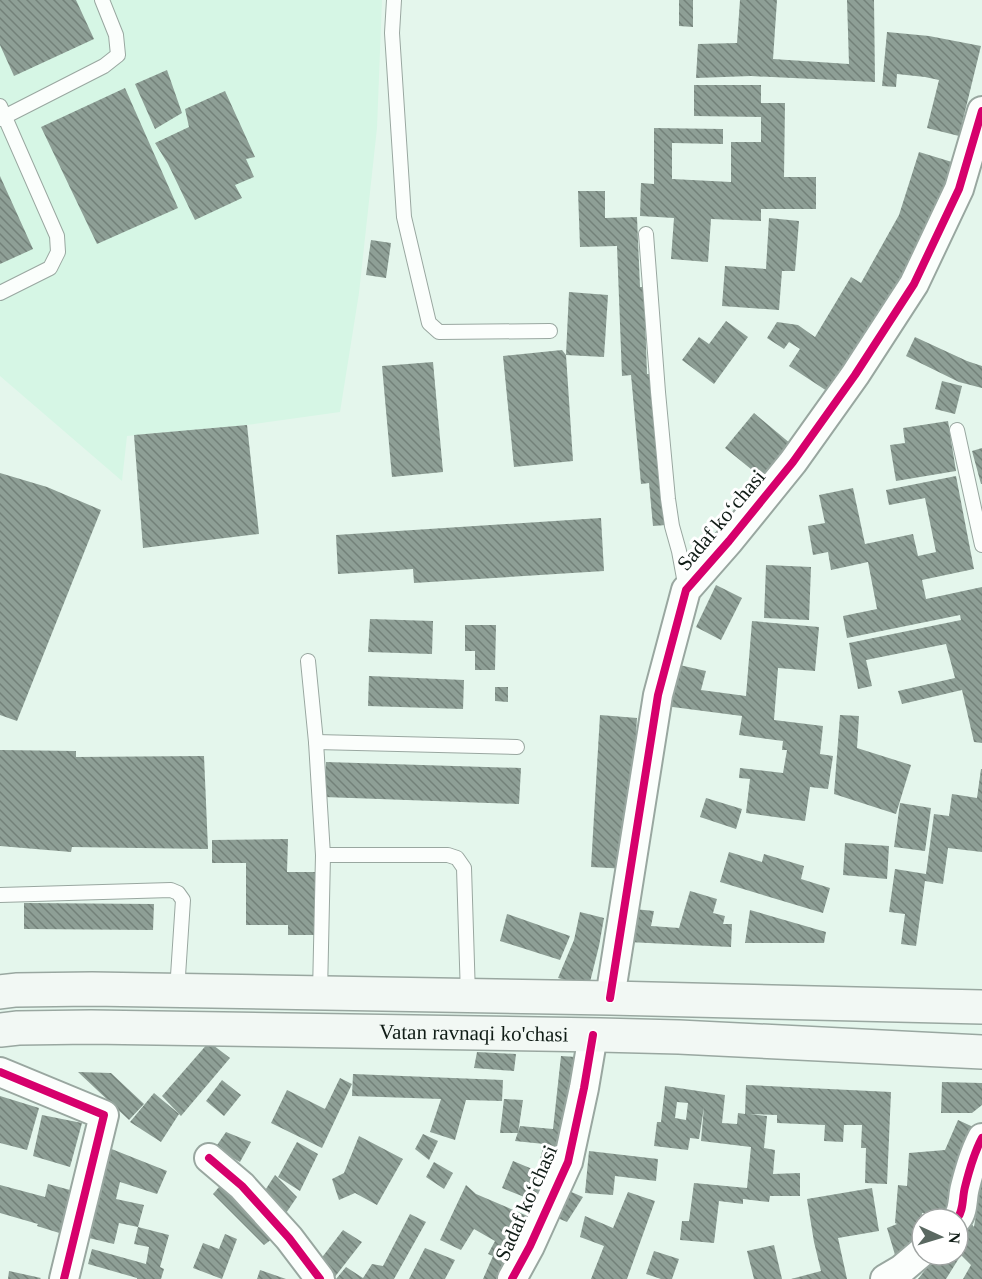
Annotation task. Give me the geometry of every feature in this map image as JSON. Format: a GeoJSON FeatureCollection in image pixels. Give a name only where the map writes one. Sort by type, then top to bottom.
{"type":"FeatureCollection","features":[{"type":"Feature","properties":{"kind":"main road","name":"Vatan ravnaqi ko'chasi"},"geometry":{"type":"LineString","coordinates":[[0,992],[92,989],[982,1007]]}},
{"type":"Feature","properties":{"kind":"main road"},"geometry":{"type":"LineString","coordinates":[[679,1037],[680,1000]]}},
{"type":"Feature","properties":{"kind":"main road","name":"Vatan ravnaqi ko'chasi"},"geometry":{"type":"LineString","coordinates":[[0,1030],[91,1027],[593,1035],[982,1052]]}},
{"type":"Feature","properties":{"kind":"street","name":"Sadaf koʻchasi"},"geometry":{"type":"LineString","coordinates":[[610,998],[658,695],[686,590],[793,462],[855,375],[970,194],[982,111]]}},
{"type":"Feature","properties":{"kind":"street","name":"Sadaf koʻchasi"},"geometry":{"type":"LineString","coordinates":[[512,1279],[568,1162],[593,1035]]}},
{"type":"Feature","properties":{"kind":"street"},"geometry":{"type":"LineString","coordinates":[[0,1072],[104,1115],[64,1279]]}},
{"type":"Feature","properties":{"kind":"street"},"geometry":{"type":"LineString","coordinates":[[962,1207],[964,1190],[982,1138]]}},
{"type":"Feature","properties":{"kind":"street"},"geometry":{"type":"LineString","coordinates":[[209,1158],[242,1186],[289,1238],[320,1279]]}},
{"type":"Feature","properties":{"kind":"street"},"geometry":{"type":"LineString","coordinates":[[885,1279],[910,1262]]}},
{"type":"Feature","properties":{"kind":"lane"},"geometry":{"type":"LineString","coordinates":[[0,292],[50,268],[58,252],[57,236],[2,114],[104,66],[118,55],[116,35],[102,0]]}},
{"type":"Feature","properties":{"kind":"lane"},"geometry":{"type":"LineString","coordinates":[[394,0],[392,33],[404,218],[429,323],[439,332],[549,331]]}},
{"type":"Feature","properties":{"kind":"lane"},"geometry":{"type":"LineString","coordinates":[[646,234],[668,499],[686,590]]}},
{"type":"Feature","properties":{"kind":"lane"},"geometry":{"type":"LineString","coordinates":[[957,429],[982,545]]}},
{"type":"Feature","properties":{"kind":"lane"},"geometry":{"type":"LineString","coordinates":[[308,661],[323,855],[320,993]]}},
{"type":"Feature","properties":{"kind":"lane"},"geometry":{"type":"LineString","coordinates":[[316,742],[517,747]]}},
{"type":"Feature","properties":{"kind":"lane"},"geometry":{"type":"LineString","coordinates":[[323,855],[448,855],[457,858],[464,868],[468,996]]}},
{"type":"Feature","properties":{"kind":"lane"},"geometry":{"type":"LineString","coordinates":[[0,895],[171,890],[178,893],[183,900],[177,991]]}},
{"type":"Feature","properties":{"kind":"shaded area"},"geometry":{"type":"Polygon","coordinates":[[[0,0],[382,0],[377,128],[359,293],[340,412],[247,425],[127,436],[122,481],[0,376],[0,0]]]}},
{"type":"Feature","properties":{"kind":"building"},"geometry":{"type":"Polygon","coordinates":[[[0,0],[76,0],[94,39],[14,76],[0,45],[0,0]]]}},
{"type":"Feature","properties":{"kind":"building"},"geometry":{"type":"Polygon","coordinates":[[[679,0],[693,0],[693,27],[679,26],[679,0]]]}},
{"type":"Feature","properties":{"kind":"building"},"geometry":{"type":"Polygon","coordinates":[[[740,0],[777,0],[773,59],[849,64],[847,0],[874,0],[875,82],[751,76],[696,78],[698,44],[737,43],[740,0]]]}},
{"type":"Feature","properties":{"kind":"building"},"geometry":{"type":"Polygon","coordinates":[[[887,32],[929,36],[981,46],[959,136],[927,128],[939,80],[897,74],[896,87],[882,86],[887,32]]]}},
{"type":"Feature","properties":{"kind":"building"},"geometry":{"type":"Polygon","coordinates":[[[167,70],[182,113],[155,129],[135,84],[167,70]]]}},
{"type":"Feature","properties":{"kind":"building"},"geometry":{"type":"Polygon","coordinates":[[[694,85],[761,85],[761,103],[785,103],[784,177],[816,177],[816,209],[761,209],[761,221],[711,219],[708,262],[671,259],[674,218],[640,216],[641,183],[654,184],[654,128],[723,129],[723,144],[672,143],[672,179],[731,182],[731,142],[761,142],[761,117],[694,116],[694,85]]]}},
{"type":"Feature","properties":{"kind":"building"},"geometry":{"type":"Polygon","coordinates":[[[125,88],[178,208],[97,244],[41,127],[125,88]]]}},
{"type":"Feature","properties":{"kind":"building"},"geometry":{"type":"Polygon","coordinates":[[[225,91],[255,157],[246,159],[254,177],[235,185],[242,198],[195,220],[168,164],[155,143],[189,127],[185,109],[225,91]]]}},
{"type":"Feature","properties":{"kind":"building"},"geometry":{"type":"Polygon","coordinates":[[[919,152],[952,162],[939,202],[928,230],[889,300],[830,393],[789,366],[800,349],[789,342],[784,349],[767,338],[777,322],[798,325],[815,337],[851,277],[861,283],[899,215],[919,152]]]}},
{"type":"Feature","properties":{"kind":"building"},"geometry":{"type":"Polygon","coordinates":[[[0,176],[33,249],[0,264],[0,176]]]}},
{"type":"Feature","properties":{"kind":"building"},"geometry":{"type":"Polygon","coordinates":[[[578,191],[605,191],[605,218],[637,217],[640,287],[644,287],[647,374],[653,374],[666,525],[653,526],[649,483],[641,484],[631,375],[622,376],[617,246],[580,247],[578,191]]]}},
{"type":"Feature","properties":{"kind":"building"},"geometry":{"type":"Polygon","coordinates":[[[769,218],[799,221],[795,271],[782,271],[779,310],[722,306],[725,266],[766,269],[769,218]]]}},
{"type":"Feature","properties":{"kind":"building"},"geometry":{"type":"Polygon","coordinates":[[[371,240],[391,243],[386,278],[366,275],[371,240]]]}},
{"type":"Feature","properties":{"kind":"building"},"geometry":{"type":"Polygon","coordinates":[[[569,292],[608,295],[604,357],[566,355],[569,292]]]}},
{"type":"Feature","properties":{"kind":"building"},"geometry":{"type":"Polygon","coordinates":[[[726,321],[748,337],[714,384],[682,360],[699,337],[709,344],[726,321]]]}},
{"type":"Feature","properties":{"kind":"building"},"geometry":{"type":"Polygon","coordinates":[[[915,337],[982,366],[982,388],[959,382],[906,356],[915,337]]]}},
{"type":"Feature","properties":{"kind":"building"},"geometry":{"type":"Polygon","coordinates":[[[562,350],[566,355],[573,461],[514,467],[503,356],[562,350]]]}},
{"type":"Feature","properties":{"kind":"building"},"geometry":{"type":"Polygon","coordinates":[[[433,362],[443,472],[392,477],[382,366],[433,362]]]}},
{"type":"Feature","properties":{"kind":"building"},"geometry":{"type":"Polygon","coordinates":[[[942,381],[962,386],[955,414],[935,409],[942,381]]]}},
{"type":"Feature","properties":{"kind":"building"},"geometry":{"type":"Polygon","coordinates":[[[754,413],[791,444],[762,478],[725,448],[754,413]]]}},
{"type":"Feature","properties":{"kind":"building"},"geometry":{"type":"Polygon","coordinates":[[[948,421],[956,471],[896,481],[890,445],[905,443],[903,428],[948,421]]]}},
{"type":"Feature","properties":{"kind":"building"},"geometry":{"type":"Polygon","coordinates":[[[247,425],[259,534],[143,548],[134,435],[247,425]]]}},
{"type":"Feature","properties":{"kind":"building"},"geometry":{"type":"Polygon","coordinates":[[[982,448],[982,484],[981,484],[972,451],[982,448]]]}},
{"type":"Feature","properties":{"kind":"building"},"geometry":{"type":"Polygon","coordinates":[[[0,473],[47,487],[101,510],[17,721],[0,715],[0,473]]]}},
{"type":"Feature","properties":{"kind":"building"},"geometry":{"type":"Polygon","coordinates":[[[956,476],[974,569],[922,580],[926,599],[982,587],[982,743],[974,742],[962,690],[902,704],[898,691],[955,678],[946,644],[866,660],[872,686],[858,689],[849,643],[961,620],[960,615],[847,638],[843,616],[877,609],[868,562],[831,570],[828,552],[813,555],[808,526],[825,523],[819,495],[853,488],[865,544],[913,534],[918,556],[936,552],[925,498],[889,505],[886,490],[956,476]]]}},
{"type":"Feature","properties":{"kind":"building"},"geometry":{"type":"Polygon","coordinates":[[[601,518],[604,571],[414,583],[413,569],[338,574],[336,535],[601,518]]]}},
{"type":"Feature","properties":{"kind":"building"},"geometry":{"type":"Polygon","coordinates":[[[766,565],[811,567],[809,620],[764,618],[766,565]]]}},
{"type":"Feature","properties":{"kind":"building"},"geometry":{"type":"Polygon","coordinates":[[[716,585],[742,598],[721,640],[696,627],[716,585]]]}},
{"type":"Feature","properties":{"kind":"building"},"geometry":{"type":"Polygon","coordinates":[[[370,619],[433,621],[432,654],[368,652],[370,619]]]}},
{"type":"Feature","properties":{"kind":"building"},"geometry":{"type":"Polygon","coordinates":[[[752,621],[819,627],[815,671],[778,668],[774,720],[823,726],[820,754],[833,756],[828,789],[810,787],[805,821],[746,813],[750,779],[739,778],[740,768],[783,773],[787,750],[782,750],[783,741],[739,735],[742,716],[665,706],[675,664],[706,671],[701,690],[746,696],[752,621]]]}},
{"type":"Feature","properties":{"kind":"building"},"geometry":{"type":"Polygon","coordinates":[[[465,625],[496,625],[495,670],[475,670],[475,651],[465,651],[465,625]]]}},
{"type":"Feature","properties":{"kind":"building"},"geometry":{"type":"Polygon","coordinates":[[[369,676],[464,680],[463,709],[368,706],[369,676]]]}},
{"type":"Feature","properties":{"kind":"building"},"geometry":{"type":"Polygon","coordinates":[[[495,687],[508,687],[508,702],[495,701],[495,687]]]}},
{"type":"Feature","properties":{"kind":"building"},"geometry":{"type":"Polygon","coordinates":[[[600,715],[637,718],[628,869],[591,867],[600,715]]]}},
{"type":"Feature","properties":{"kind":"building"},"geometry":{"type":"Polygon","coordinates":[[[840,715],[859,716],[857,748],[911,765],[896,814],[834,794],[840,715]]]}},
{"type":"Feature","properties":{"kind":"building"},"geometry":{"type":"Polygon","coordinates":[[[0,750],[76,751],[76,757],[204,756],[208,849],[72,847],[71,852],[0,846],[0,750]]]}},
{"type":"Feature","properties":{"kind":"building"},"geometry":{"type":"Polygon","coordinates":[[[326,762],[521,768],[519,804],[324,797],[326,762]]]}},
{"type":"Feature","properties":{"kind":"building"},"geometry":{"type":"Polygon","coordinates":[[[981,769],[982,852],[948,848],[943,884],[925,881],[916,946],[901,944],[905,914],[889,912],[895,869],[926,874],[934,814],[949,816],[952,794],[977,798],[981,769]]]}},
{"type":"Feature","properties":{"kind":"building"},"geometry":{"type":"Polygon","coordinates":[[[706,798],[742,809],[736,829],[700,817],[706,798]]]}},
{"type":"Feature","properties":{"kind":"building"},"geometry":{"type":"Polygon","coordinates":[[[900,803],[931,808],[925,851],[894,847],[900,803]]]}},
{"type":"Feature","properties":{"kind":"building"},"geometry":{"type":"Polygon","coordinates":[[[288,839],[287,872],[316,872],[315,935],[288,935],[288,925],[246,925],[246,863],[212,863],[212,840],[288,839]]]}},
{"type":"Feature","properties":{"kind":"building"},"geometry":{"type":"Polygon","coordinates":[[[845,843],[889,846],[887,879],[843,875],[845,843]]]}},
{"type":"Feature","properties":{"kind":"building"},"geometry":{"type":"Polygon","coordinates":[[[729,852],[762,862],[764,854],[804,866],[801,879],[830,888],[823,913],[720,882],[729,852]]]}},
{"type":"Feature","properties":{"kind":"building"},"geometry":{"type":"Polygon","coordinates":[[[690,891],[717,899],[713,913],[725,916],[723,924],[732,924],[731,947],[628,942],[634,909],[654,911],[651,926],[679,928],[690,891]]]}},
{"type":"Feature","properties":{"kind":"building"},"geometry":{"type":"Polygon","coordinates":[[[24,903],[154,904],[153,930],[24,929],[24,903]]]}},
{"type":"Feature","properties":{"kind":"building"},"geometry":{"type":"Polygon","coordinates":[[[750,910],[826,932],[824,943],[745,943],[750,910]]]}},
{"type":"Feature","properties":{"kind":"building"},"geometry":{"type":"Polygon","coordinates":[[[580,912],[604,918],[589,986],[558,978],[574,940],[580,912]]]}},
{"type":"Feature","properties":{"kind":"building"},"geometry":{"type":"Polygon","coordinates":[[[507,914],[570,936],[560,960],[500,941],[507,914]]]}},
{"type":"Feature","properties":{"kind":"building"},"geometry":{"type":"Polygon","coordinates":[[[209,1042],[230,1058],[181,1116],[162,1096],[209,1042]]]}},
{"type":"Feature","properties":{"kind":"building"},"geometry":{"type":"Polygon","coordinates":[[[477,1052],[516,1054],[514,1071],[474,1068],[477,1052]]]}},
{"type":"Feature","properties":{"kind":"building"},"geometry":{"type":"Polygon","coordinates":[[[561,1056],[576,1057],[558,1170],[538,1167],[544,1144],[515,1141],[520,1126],[553,1129],[561,1056]]]}},
{"type":"Feature","properties":{"kind":"building"},"geometry":{"type":"Polygon","coordinates":[[[78,1072],[111,1073],[144,1104],[129,1120],[78,1072]]]}},
{"type":"Feature","properties":{"kind":"building"},"geometry":{"type":"Polygon","coordinates":[[[353,1074],[503,1080],[502,1101],[466,1100],[455,1140],[430,1132],[441,1099],[352,1096],[353,1074]]]}},
{"type":"Feature","properties":{"kind":"building"},"geometry":{"type":"Polygon","coordinates":[[[340,1078],[352,1084],[322,1148],[271,1123],[287,1090],[325,1109],[340,1078]]]}},
{"type":"Feature","properties":{"kind":"building"},"geometry":{"type":"Polygon","coordinates":[[[222,1080],[241,1095],[224,1116],[206,1101],[222,1080]]]}},
{"type":"Feature","properties":{"kind":"building"},"geometry":{"type":"Polygon","coordinates":[[[942,1082],[982,1083],[982,1105],[972,1113],[941,1113],[942,1082]]]}},
{"type":"Feature","properties":{"kind":"building"},"geometry":{"type":"Polygon","coordinates":[[[746,1085],[891,1092],[887,1184],[865,1183],[866,1148],[861,1148],[862,1125],[844,1125],[843,1142],[824,1141],[825,1125],[777,1123],[777,1115],[750,1114],[767,1116],[764,1148],[775,1150],[773,1174],[800,1173],[800,1196],[770,1196],[769,1202],[743,1199],[743,1204],[719,1201],[714,1243],[680,1240],[682,1221],[689,1221],[694,1183],[747,1188],[751,1147],[701,1141],[704,1107],[699,1139],[690,1138],[688,1150],[654,1146],[657,1122],[661,1122],[665,1086],[725,1095],[722,1123],[737,1124],[738,1113],[745,1114],[746,1085]],[[677,1102],[675,1118],[686,1120],[688,1103],[677,1102]]]}},
{"type":"Feature","properties":{"kind":"building"},"geometry":{"type":"Polygon","coordinates":[[[154,1093],[179,1114],[161,1142],[130,1122],[154,1093]]]}},
{"type":"Feature","properties":{"kind":"building"},"geometry":{"type":"Polygon","coordinates":[[[0,1096],[39,1108],[27,1150],[0,1143],[0,1096]]]}},
{"type":"Feature","properties":{"kind":"building"},"geometry":{"type":"Polygon","coordinates":[[[504,1099],[523,1100],[518,1133],[500,1133],[504,1099]]]}},
{"type":"Feature","properties":{"kind":"building"},"geometry":{"type":"Polygon","coordinates":[[[42,1115],[82,1123],[70,1167],[33,1156],[42,1115]]]}},
{"type":"Feature","properties":{"kind":"building"},"geometry":{"type":"Polygon","coordinates":[[[958,1120],[982,1131],[958,1207],[910,1207],[910,1256],[898,1265],[887,1228],[897,1224],[895,1223],[898,1185],[907,1186],[909,1153],[945,1150],[958,1120]]]}},
{"type":"Feature","properties":{"kind":"building"},"geometry":{"type":"Polygon","coordinates":[[[226,1132],[251,1142],[240,1162],[215,1148],[226,1132]]]}},
{"type":"Feature","properties":{"kind":"building"},"geometry":{"type":"Polygon","coordinates":[[[423,1134],[438,1141],[429,1160],[415,1149],[423,1134]]]}},
{"type":"Feature","properties":{"kind":"building"},"geometry":{"type":"Polygon","coordinates":[[[359,1136],[403,1159],[377,1205],[355,1193],[339,1200],[332,1179],[344,1173],[359,1136]]]}},
{"type":"Feature","properties":{"kind":"building"},"geometry":{"type":"Polygon","coordinates":[[[297,1142],[318,1154],[300,1191],[278,1177],[297,1142]]]}},
{"type":"Feature","properties":{"kind":"building"},"geometry":{"type":"Polygon","coordinates":[[[109,1148],[167,1171],[157,1194],[120,1182],[116,1199],[144,1205],[138,1227],[119,1223],[114,1244],[89,1238],[94,1217],[90,1216],[109,1148]]]}},
{"type":"Feature","properties":{"kind":"building"},"geometry":{"type":"Polygon","coordinates":[[[589,1151],[658,1159],[656,1181],[615,1176],[613,1195],[585,1193],[589,1151]]]}},
{"type":"Feature","properties":{"kind":"building"},"geometry":{"type":"Polygon","coordinates":[[[513,1161],[554,1178],[542,1204],[502,1188],[513,1161]]]}},
{"type":"Feature","properties":{"kind":"building"},"geometry":{"type":"Polygon","coordinates":[[[434,1162],[453,1173],[444,1189],[426,1177],[434,1162]]]}},
{"type":"Feature","properties":{"kind":"building"},"geometry":{"type":"Polygon","coordinates":[[[275,1175],[297,1197],[284,1216],[262,1195],[275,1175]]]}},
{"type":"Feature","properties":{"kind":"building"},"geometry":{"type":"Polygon","coordinates":[[[226,1179],[276,1236],[264,1245],[213,1194],[226,1179]]]}},
{"type":"Feature","properties":{"kind":"building"},"geometry":{"type":"Polygon","coordinates":[[[982,1183],[982,1279],[963,1279],[971,1265],[970,1222],[974,1227],[982,1183]]]}},
{"type":"Feature","properties":{"kind":"building"},"geometry":{"type":"Polygon","coordinates":[[[48,1184],[81,1193],[69,1236],[0,1213],[0,1185],[45,1197],[48,1184]]]}},
{"type":"Feature","properties":{"kind":"building"},"geometry":{"type":"Polygon","coordinates":[[[466,1185],[476,1194],[537,1220],[506,1279],[483,1279],[493,1256],[488,1254],[495,1241],[474,1229],[461,1250],[440,1240],[466,1185]]]}},
{"type":"Feature","properties":{"kind":"building"},"geometry":{"type":"Polygon","coordinates":[[[872,1188],[879,1231],[838,1238],[847,1279],[791,1279],[821,1271],[807,1199],[872,1188]]]}},
{"type":"Feature","properties":{"kind":"building"},"geometry":{"type":"Polygon","coordinates":[[[569,1191],[583,1197],[567,1222],[555,1217],[569,1191]]]}},
{"type":"Feature","properties":{"kind":"building"},"geometry":{"type":"Polygon","coordinates":[[[628,1192],[655,1201],[627,1279],[591,1279],[604,1246],[580,1237],[585,1216],[613,1228],[628,1192]]]}},
{"type":"Feature","properties":{"kind":"building"},"geometry":{"type":"Polygon","coordinates":[[[410,1214],[426,1222],[394,1279],[336,1279],[346,1267],[363,1278],[372,1264],[383,1266],[410,1214]]]}},
{"type":"Feature","properties":{"kind":"building"},"geometry":{"type":"Polygon","coordinates":[[[138,1227],[169,1235],[160,1267],[164,1269],[161,1279],[137,1279],[88,1264],[92,1249],[146,1264],[149,1247],[134,1244],[138,1227]]]}},
{"type":"Feature","properties":{"kind":"building"},"geometry":{"type":"Polygon","coordinates":[[[343,1230],[362,1242],[334,1278],[320,1260],[343,1230]]]}},
{"type":"Feature","properties":{"kind":"building"},"geometry":{"type":"Polygon","coordinates":[[[225,1234],[237,1239],[222,1279],[193,1268],[203,1243],[219,1249],[225,1234]]]}},
{"type":"Feature","properties":{"kind":"building"},"geometry":{"type":"Polygon","coordinates":[[[774,1245],[782,1279],[754,1279],[747,1251],[774,1245]]]}},
{"type":"Feature","properties":{"kind":"building"},"geometry":{"type":"Polygon","coordinates":[[[425,1248],[455,1260],[445,1279],[409,1279],[425,1248]]]}},
{"type":"Feature","properties":{"kind":"building"},"geometry":{"type":"Polygon","coordinates":[[[654,1251],[679,1259],[672,1279],[661,1279],[646,1274],[654,1251]]]}},
{"type":"Feature","properties":{"kind":"building"},"geometry":{"type":"Polygon","coordinates":[[[928,1267],[954,1267],[946,1279],[918,1279],[928,1267]]]}},
{"type":"Feature","properties":{"kind":"building"},"geometry":{"type":"Polygon","coordinates":[[[260,1270],[286,1279],[257,1279],[260,1270]]]}},
{"type":"Feature","properties":{"kind":"building"},"geometry":{"type":"Polygon","coordinates":[[[9,1271],[41,1278],[8,1279],[9,1271]]]}},
{"type":"Feature","properties":{"kind":"cycle path"},"geometry":{"type":"LineString","coordinates":[[610,998],[658,695],[686,590],[793,462],[855,375],[914,284],[959,189],[982,111]]}},
{"type":"Feature","properties":{"kind":"cycle path"},"geometry":{"type":"LineString","coordinates":[[512,1279],[530,1246],[568,1162],[593,1035]]}},
{"type":"Feature","properties":{"kind":"cycle path"},"geometry":{"type":"LineString","coordinates":[[0,1072],[104,1115],[64,1279]]}},
{"type":"Feature","properties":{"kind":"cycle path"},"geometry":{"type":"LineString","coordinates":[[962,1207],[970,1168],[982,1138]]}},
{"type":"Feature","properties":{"kind":"cycle path"},"geometry":{"type":"LineString","coordinates":[[209,1158],[242,1186],[289,1238],[320,1279]]}}]}
